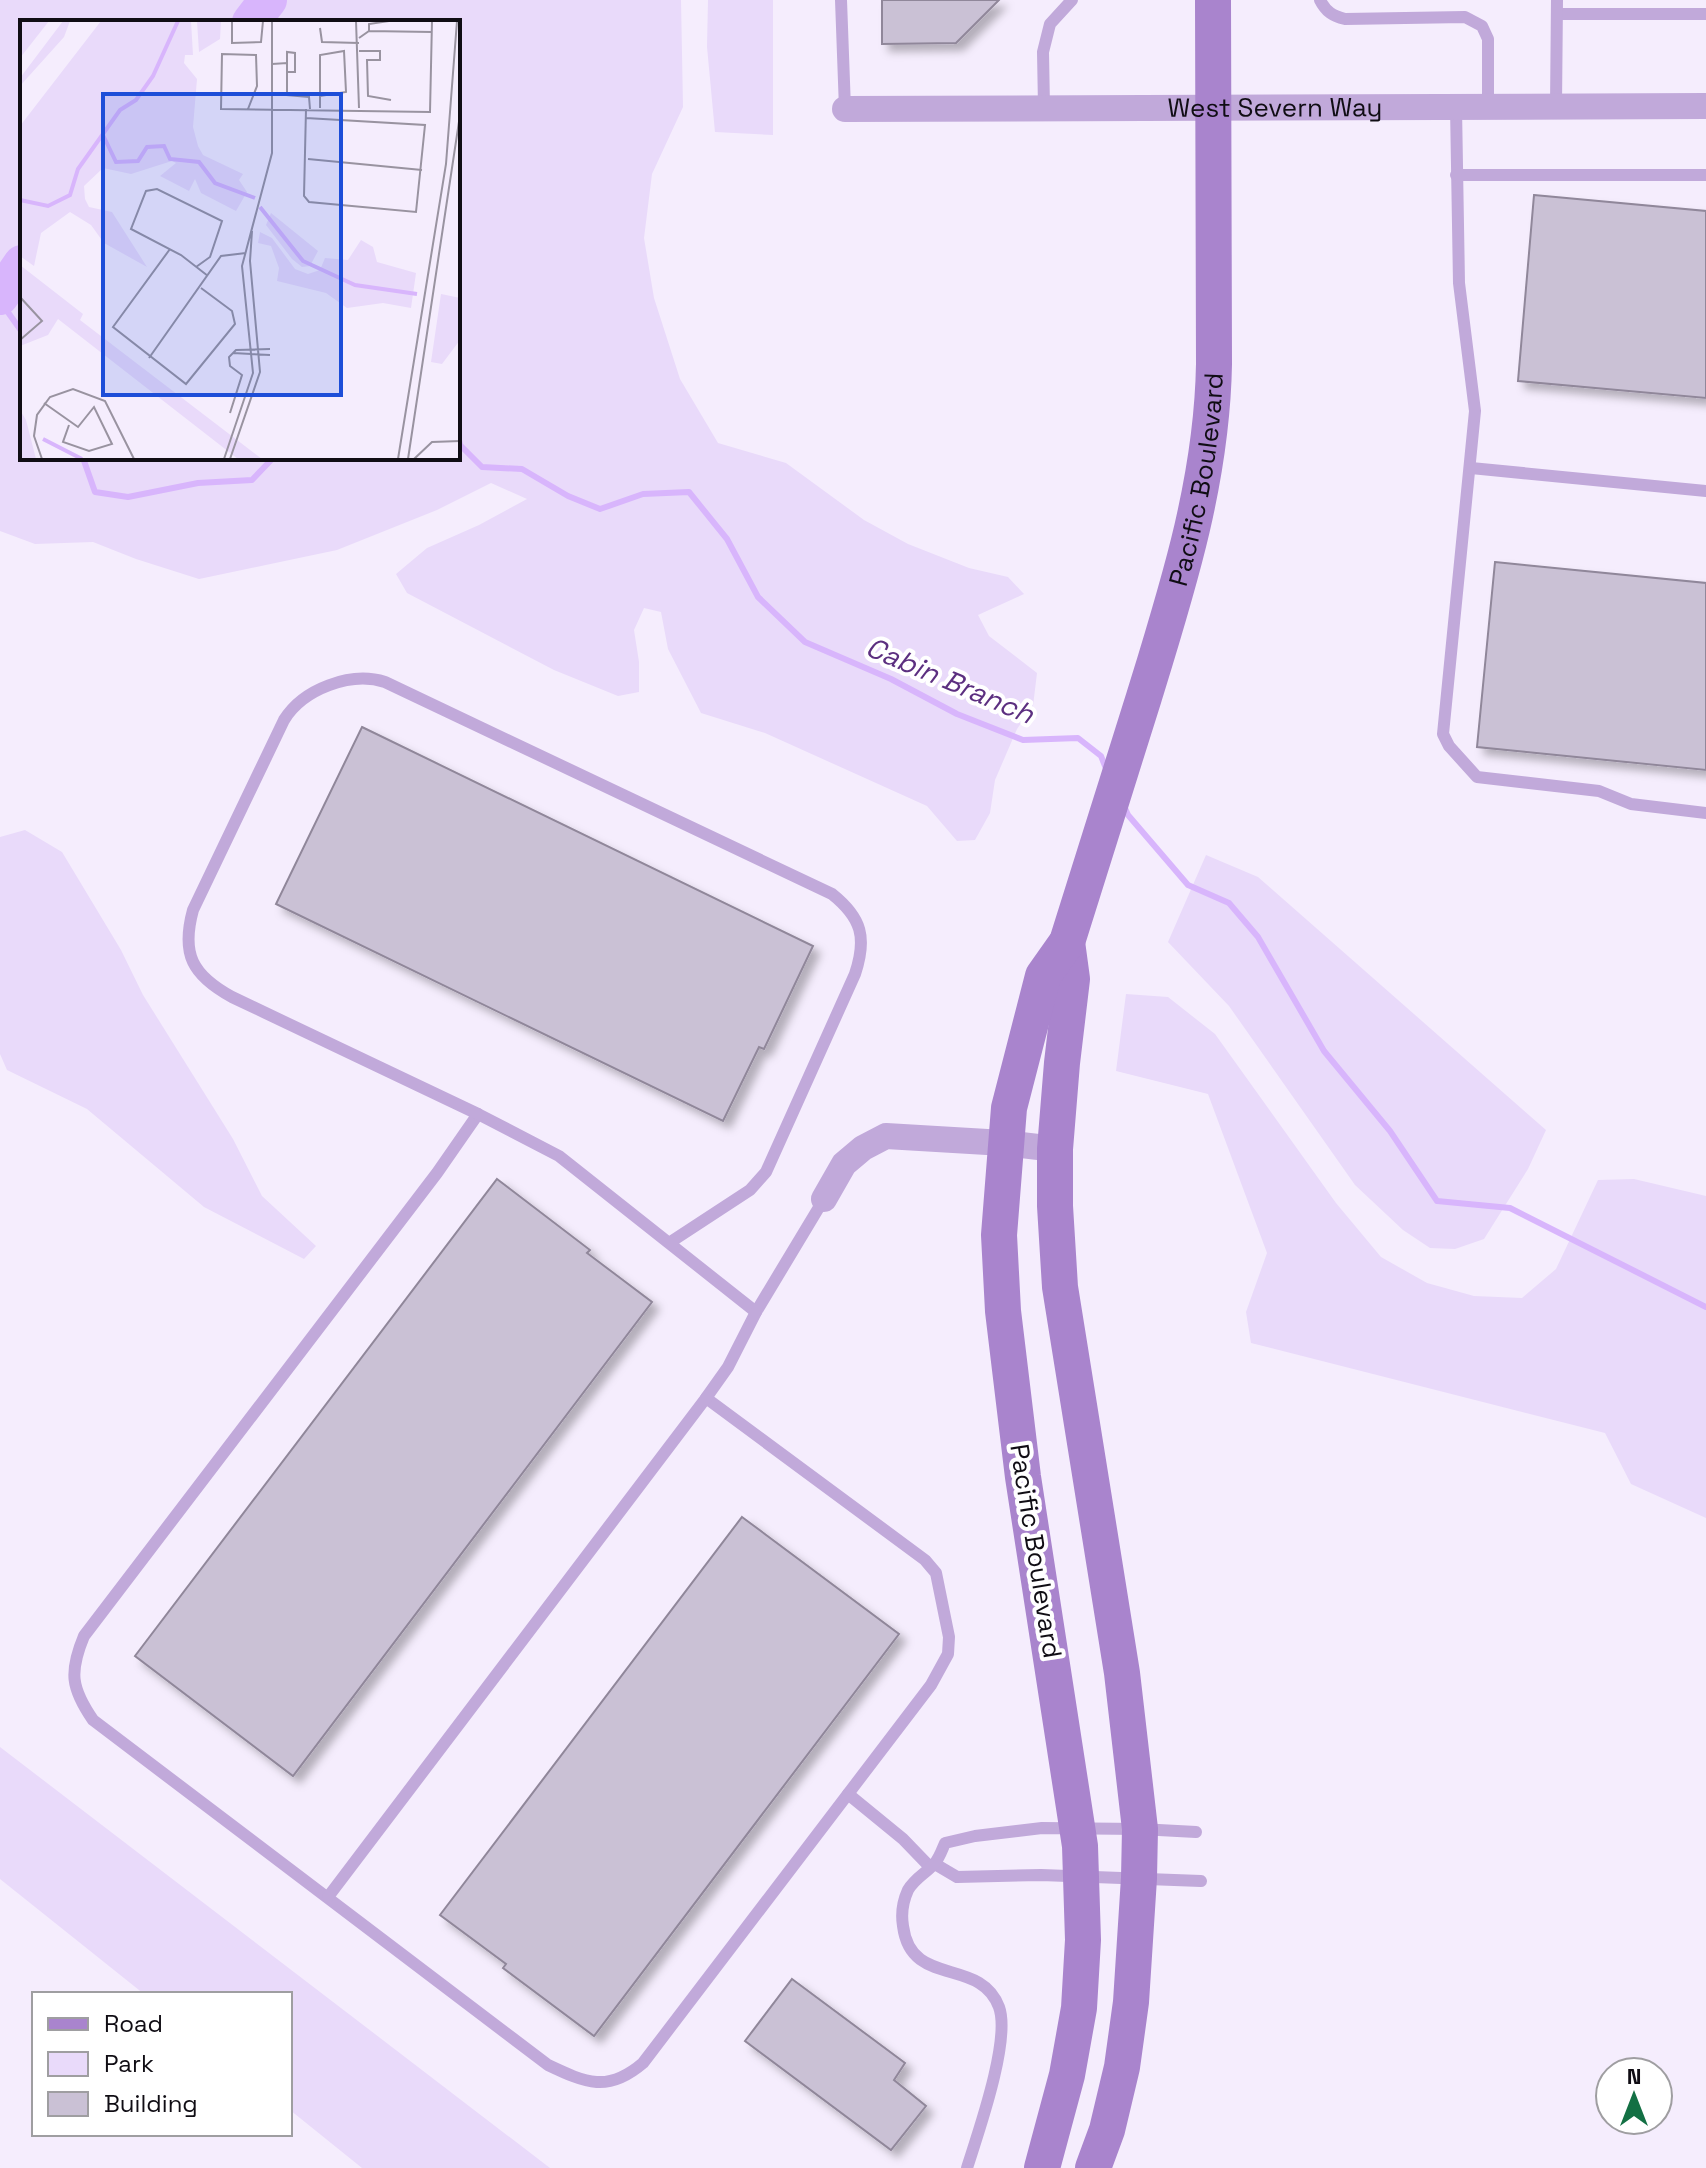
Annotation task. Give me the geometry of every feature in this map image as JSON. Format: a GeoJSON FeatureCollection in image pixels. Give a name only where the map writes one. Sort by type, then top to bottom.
{"type":"FeatureCollection","features":[{"type":"Feature","properties":{"kind":"main road","name":"Pacific Boulevard"},"geometry":{"type":"LineString","coordinates":[[1042,2168],[1067,2075],[1079,2008],[1083,1940],[1081,1876],[1077,1827],[1023,1477],[1003,1311],[999,1235],[1004,1143],[1009,1108],[1043,976],[1067,942],[1178,590],[1204,474],[1214,392],[1213,0]]}},
{"type":"Feature","properties":{"kind":"main road","name":"Pacific Boulevard"},"geometry":{"type":"LineString","coordinates":[[1067,942],[1072,979],[1055,1149],[1060,1287],[1122,1673],[1140,1829],[1131,2002],[1122,2067],[1107,2130],[1093,2168]]}},
{"type":"Feature","properties":{"kind":"street","name":"West Severn Way"},"geometry":{"type":"LineString","coordinates":[[845,109],[1706,106]]}},
{"type":"Feature","properties":{"kind":"street"},"geometry":{"type":"LineString","coordinates":[[824,1199],[844,1164],[863,1148],[886,1136],[1055,1149]]}},
{"type":"Feature","properties":{"kind":"lane"},"geometry":{"type":"LineString","coordinates":[[841,0],[845,109]]}},
{"type":"Feature","properties":{"kind":"lane"},"geometry":{"type":"LineString","coordinates":[[1044,107],[1043,52],[1050,24],[1072,0]]}},
{"type":"Feature","properties":{"kind":"lane"},"geometry":{"type":"LineString","coordinates":[[1320,0],[1334,16],[1345,19],[1465,17],[1482,26],[1488,39],[1488,107]]}},
{"type":"Feature","properties":{"kind":"lane"},"geometry":{"type":"LineString","coordinates":[[1556,106],[1557,7],[1706,14]]}},
{"type":"Feature","properties":{"kind":"lane"},"geometry":{"type":"LineString","coordinates":[[1456,107],[1459,283],[1475,411],[1443,734],[1449,746],[1477,777],[1599,791],[1631,804],[1706,813]]}},
{"type":"Feature","properties":{"kind":"lane"},"geometry":{"type":"LineString","coordinates":[[1456,175],[1706,175]]}},
{"type":"Feature","properties":{"kind":"lane"},"geometry":{"type":"LineString","coordinates":[[1471,468],[1706,491]]}},
{"type":"Feature","properties":{"kind":"lane"},"geometry":{"type":"LineString","coordinates":[[669,1243],[750,1190],[766,1172],[855,974],[861,955],[856,918],[832,894],[385,682],[359,677],[306,696],[292,707],[284,720],[193,910],[188,928],[188,950],[198,974],[216,988],[559,1156],[756,1312]]}},
{"type":"Feature","properties":{"kind":"lane"},"geometry":{"type":"LineString","coordinates":[[478,1114],[427,1186],[84,1636],[75,1658],[73,1678],[78,1699],[93,1720],[548,2065],[581,2081],[609,2082],[624,2077],[643,2063],[931,1685],[948,1654],[949,1637],[936,1573],[908,1547],[706,1398]]}},
{"type":"Feature","properties":{"kind":"lane"},"geometry":{"type":"LineString","coordinates":[[328,1897],[706,1398],[728,1367],[756,1312],[824,1199]]}},
{"type":"Feature","properties":{"kind":"lane"},"geometry":{"type":"LineString","coordinates":[[848,1794],[932,1865],[957,1877],[1081,1876],[1201,1881]]}},
{"type":"Feature","properties":{"kind":"lane"},"geometry":{"type":"LineString","coordinates":[[967,2168],[1000,2042],[1000,2010],[988,1989],[977,1981],[925,1965],[907,1945],[902,1917],[914,1882],[932,1865],[945,1843],[957,1839],[1042,1828],[1196,1832]]}},
{"type":"Feature","properties":{"kind":"green space"},"geometry":{"type":"Polygon","coordinates":[[[0,0],[681,0],[683,107],[652,174],[644,238],[654,298],[680,379],[718,443],[786,463],[864,520],[908,544],[969,568],[1008,577],[1024,594],[978,615],[989,636],[1037,673],[1033,706],[1017,729],[995,780],[990,813],[975,840],[957,841],[927,806],[765,733],[701,713],[668,649],[661,612],[644,608],[634,630],[639,662],[639,692],[618,696],[554,670],[407,593],[396,574],[427,548],[527,499],[491,483],[437,510],[337,550],[199,579],[93,542],[35,544],[0,531],[0,0]]]}},
{"type":"Feature","properties":{"kind":"green space"},"geometry":{"type":"Polygon","coordinates":[[[708,0],[773,0],[773,135],[715,132],[707,47],[708,0]]]}},
{"type":"Feature","properties":{"kind":"green space"},"geometry":{"type":"Polygon","coordinates":[[[25,830],[62,852],[121,950],[143,995],[233,1139],[262,1196],[316,1246],[304,1259],[204,1207],[87,1109],[7,1070],[0,1054],[0,837],[25,830]]]}},
{"type":"Feature","properties":{"kind":"green space"},"geometry":{"type":"Polygon","coordinates":[[[1206,855],[1258,877],[1546,1130],[1528,1169],[1484,1239],[1455,1249],[1430,1248],[1403,1230],[1355,1185],[1229,1006],[1168,942],[1206,855]]]}},
{"type":"Feature","properties":{"kind":"green space"},"geometry":{"type":"Polygon","coordinates":[[[1126,994],[1168,997],[1215,1034],[1336,1203],[1381,1257],[1427,1283],[1474,1296],[1522,1298],[1556,1269],[1598,1180],[1634,1179],[1706,1196],[1706,1518],[1631,1484],[1605,1433],[1251,1343],[1246,1312],[1267,1253],[1208,1094],[1116,1071],[1126,994]]]}},
{"type":"Feature","properties":{"kind":"green space"},"geometry":{"type":"Polygon","coordinates":[[[0,1747],[550,2168],[362,2168],[292,2112],[292,1992],[141,1992],[0,1879],[0,1747]]]}},
{"type":"Feature","properties":{"kind":"building"},"geometry":{"type":"Polygon","coordinates":[[[882,0],[999,0],[956,43],[882,44],[882,0]]]}},
{"type":"Feature","properties":{"kind":"building"},"geometry":{"type":"Polygon","coordinates":[[[1534,195],[1706,211],[1706,398],[1518,381],[1534,195]]]}},
{"type":"Feature","properties":{"kind":"building"},"geometry":{"type":"Polygon","coordinates":[[[1495,562],[1706,583],[1706,770],[1477,747],[1495,562]]]}},
{"type":"Feature","properties":{"kind":"building"},"geometry":{"type":"Polygon","coordinates":[[[362,727],[813,946],[764,1049],[759,1047],[723,1121],[276,904],[362,727]]]}},
{"type":"Feature","properties":{"kind":"building"},"geometry":{"type":"Polygon","coordinates":[[[497,1179],[652,1302],[293,1776],[135,1656],[497,1179]]]}},
{"type":"Feature","properties":{"kind":"building"},"geometry":{"type":"Polygon","coordinates":[[[742,1517],[899,1634],[594,2036],[503,1968],[506,1964],[440,1915],[742,1517]]]}},
{"type":"Feature","properties":{"kind":"building"},"geometry":{"type":"Polygon","coordinates":[[[792,1979],[905,2063],[894,2080],[926,2106],[891,2150],[745,2041],[792,1979]]]}},
{"type":"Feature","properties":{"kind":"waterway"},"geometry":{"type":"LineString","coordinates":[[253,20],[268,0]]}},
{"type":"Feature","properties":{"kind":"waterway"},"geometry":{"type":"LineString","coordinates":[[0,296],[20,267]]}},
{"type":"Feature","properties":{"kind":"waterway","name":"Cabin Branch"},"geometry":{"type":"LineString","coordinates":[[0,301],[20,329]]}},
{"type":"Feature","properties":{"kind":"waterway","name":"Cabin Branch"},"geometry":{"type":"LineString","coordinates":[[460,445],[482,467],[522,469],[568,496],[600,509],[643,494],[689,492],[727,539],[758,597],[805,642],[891,679],[957,714],[1023,740],[1078,738],[1101,756],[1107,771]]}},
{"type":"Feature","properties":{"kind":"waterway","name":"Cabin Branch"},"geometry":{"type":"LineString","coordinates":[[84,460],[95,492],[128,497],[198,483],[252,480],[271,460]]}},
{"type":"Feature","properties":{"kind":"waterway","name":"Cabin Branch"},"geometry":{"type":"LineString","coordinates":[[1124,806],[1128,815],[1188,885],[1229,903],[1258,937],[1324,1051],[1390,1131],[1437,1201],[1510,1208],[1706,1307]]}}]}
